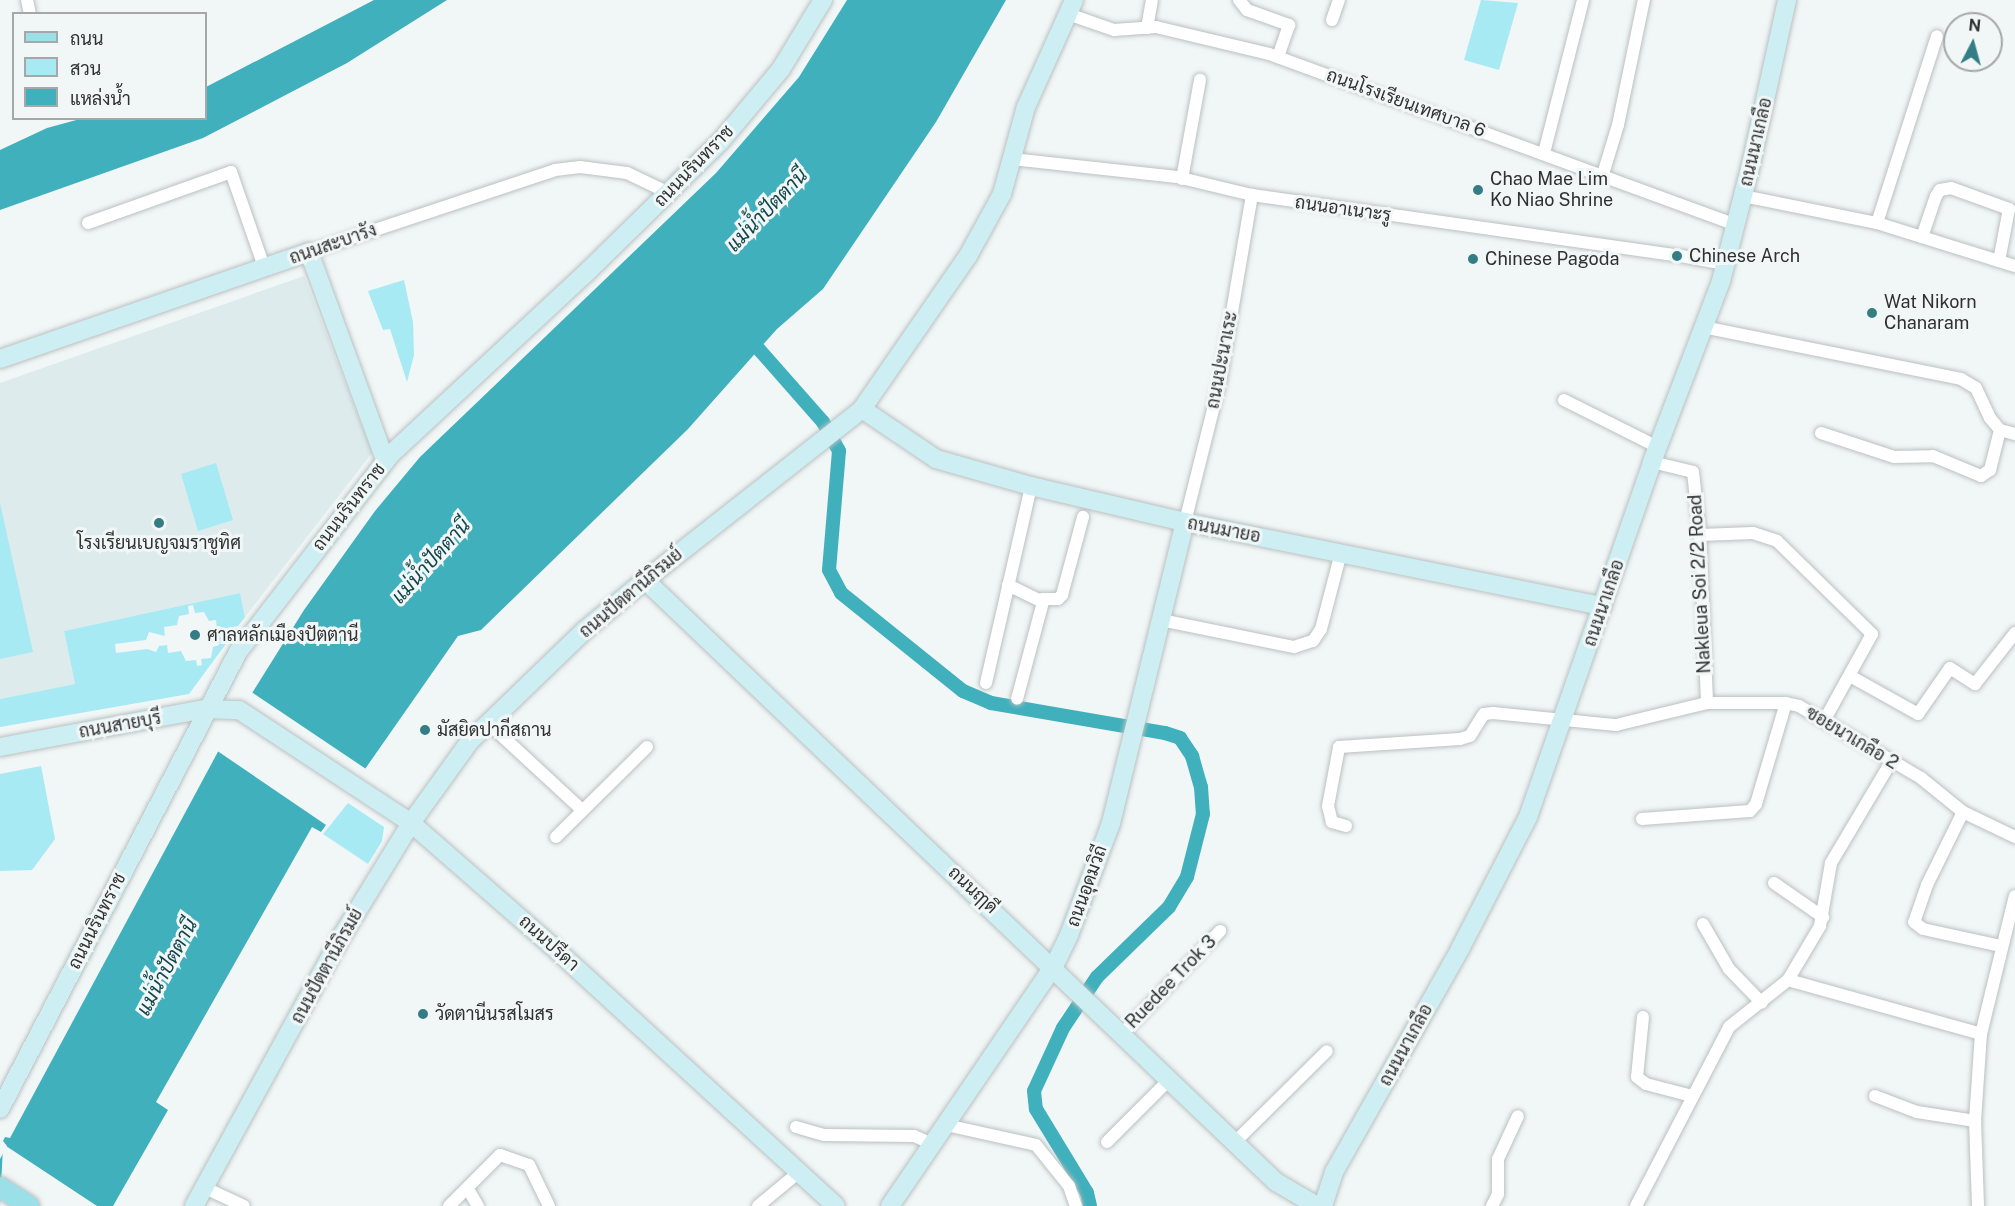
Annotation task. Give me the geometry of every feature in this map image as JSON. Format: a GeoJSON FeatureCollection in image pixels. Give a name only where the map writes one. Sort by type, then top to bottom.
{"type":"FeatureCollection","features":[{"type":"Feature","properties":{"kind":"main road"},"geometry":{"type":"LineString","coordinates":[[0,1187],[29,1206]]}},
{"type":"Feature","properties":{"kind":"street","name":"ถนนนรินทราช"},"geometry":{"type":"LineString","coordinates":[[0,1109],[206,709],[238,652],[385,460],[669,193],[720,142],[781,69],[823,0]]}},
{"type":"Feature","properties":{"kind":"street"},"geometry":{"type":"LineString","coordinates":[[1147,28],[1152,0]]}},
{"type":"Feature","properties":{"kind":"street"},"geometry":{"type":"LineString","coordinates":[[1239,0],[1247,10],[1289,25],[1278,57]]}},
{"type":"Feature","properties":{"kind":"street"},"geometry":{"type":"LineString","coordinates":[[1332,20],[1339,0]]}},
{"type":"Feature","properties":{"kind":"street"},"geometry":{"type":"LineString","coordinates":[[1544,153],[1583,0]]}},
{"type":"Feature","properties":{"kind":"street"},"geometry":{"type":"LineString","coordinates":[[1603,174],[1618,125],[1644,0]]}},
{"type":"Feature","properties":{"kind":"street","name":"ถนนนาเกลือ"},"geometry":{"type":"LineString","coordinates":[[1323,1206],[1334,1172],[1460,949],[1521,831],[1564,721],[1655,454],[1725,264],[1743,196],[1787,0]]}},
{"type":"Feature","properties":{"kind":"street","name":"ถนนโรงเรียนเทศบาล 6"},"geometry":{"type":"LineString","coordinates":[[1071,7],[1114,30],[1147,28],[1278,57],[1603,174],[1736,225]]}},
{"type":"Feature","properties":{"kind":"street","name":"ถนนปัตตานีภิรมย์"},"geometry":{"type":"LineString","coordinates":[[194,1206],[343,934],[411,823],[470,741],[645,580],[769,479],[839,430],[862,409],[968,256],[1002,194],[1026,107],[1071,7]]}},
{"type":"Feature","properties":{"kind":"street"},"geometry":{"type":"LineString","coordinates":[[1877,223],[1937,36]]}},
{"type":"Feature","properties":{"kind":"street"},"geometry":{"type":"LineString","coordinates":[[1182,179],[1200,80]]}},
{"type":"Feature","properties":{"kind":"street","name":"ถนนอาเนาะรู"},"geometry":{"type":"LineString","coordinates":[[1012,159],[1182,179],[1252,195],[1725,264]]}},
{"type":"Feature","properties":{"kind":"street","name":"ถนนสะบารัง"},"geometry":{"type":"LineString","coordinates":[[0,360],[264,267],[555,170],[580,167],[627,173],[669,193]]}},
{"type":"Feature","properties":{"kind":"street"},"geometry":{"type":"LineString","coordinates":[[88,223],[231,172],[264,267]]}},
{"type":"Feature","properties":{"kind":"street"},"geometry":{"type":"LineString","coordinates":[[1922,237],[1936,196],[1940,190],[1951,188],[2009,208],[1999,261]]}},
{"type":"Feature","properties":{"kind":"street","name":"ถนนปะนาเระ"},"geometry":{"type":"LineString","coordinates":[[1185,522],[1220,382],[1252,195]]}},
{"type":"Feature","properties":{"kind":"street"},"geometry":{"type":"LineString","coordinates":[[1743,196],[1877,223],[2015,266]]}},
{"type":"Feature","properties":{"kind":"street"},"geometry":{"type":"LineString","coordinates":[[309,252],[385,460]]}},
{"type":"Feature","properties":{"kind":"street"},"geometry":{"type":"LineString","coordinates":[[1703,327],[1960,379],[1976,388],[1990,418],[2000,430],[2015,434]]}},
{"type":"Feature","properties":{"kind":"street"},"geometry":{"type":"LineString","coordinates":[[1564,400],[1655,454]]}},
{"type":"Feature","properties":{"kind":"street","name":"ถนนมายอ"},"geometry":{"type":"LineString","coordinates":[[862,409],[936,459],[1031,486],[1185,522],[1603,606]]}},
{"type":"Feature","properties":{"kind":"street"},"geometry":{"type":"LineString","coordinates":[[1821,433],[1894,457],[1933,456],[1981,476],[1990,470],[2000,430]]}},
{"type":"Feature","properties":{"kind":"street","name":"Nakleua Soi 2/2 Road"},"geometry":{"type":"LineString","coordinates":[[1655,454],[1693,472],[1700,535],[1707,703]]}},
{"type":"Feature","properties":{"kind":"street"},"geometry":{"type":"LineString","coordinates":[[986,683],[1002,628],[1008,585],[1031,486]]}},
{"type":"Feature","properties":{"kind":"street"},"geometry":{"type":"LineString","coordinates":[[1008,585],[1042,599],[1058,599],[1062,595],[1083,517]]}},
{"type":"Feature","properties":{"kind":"street","name":"ถนนอุดมวิถี"},"geometry":{"type":"LineString","coordinates":[[890,1206],[1054,966],[1070,935],[1111,823],[1185,522]]}},
{"type":"Feature","properties":{"kind":"street"},"geometry":{"type":"LineString","coordinates":[[1700,535],[1753,533],[1777,541],[1872,634],[1858,654],[1850,676],[1824,721]]}},
{"type":"Feature","properties":{"kind":"street"},"geometry":{"type":"LineString","coordinates":[[1161,620],[1294,647],[1313,641],[1321,629],[1341,553]]}},
{"type":"Feature","properties":{"kind":"street","name":"ถนนฤๅดี"},"geometry":{"type":"LineString","coordinates":[[645,580],[1092,1002],[1276,1182],[1305,1202]]}},
{"type":"Feature","properties":{"kind":"street"},"geometry":{"type":"LineString","coordinates":[[1017,699],[1042,599]]}},
{"type":"Feature","properties":{"kind":"street"},"geometry":{"type":"LineString","coordinates":[[1850,676],[1918,714],[1950,668],[1975,684],[2015,633]]}},
{"type":"Feature","properties":{"kind":"street","name":"ซอยนาเกลือ 2"},"geometry":{"type":"LineString","coordinates":[[1346,826],[1332,822],[1328,806],[1339,747],[1460,739],[1470,736],[1484,714],[1493,712],[1616,725],[1707,703],[1786,703],[1824,721],[1921,778],[1963,812],[2015,837]]}},
{"type":"Feature","properties":{"kind":"street"},"geometry":{"type":"LineString","coordinates":[[1642,819],[1750,811],[1756,804],[1786,703]]}},
{"type":"Feature","properties":{"kind":"street","name":"ถนนสายบุรี"},"geometry":{"type":"LineString","coordinates":[[0,747],[206,709],[239,710]]}},
{"type":"Feature","properties":{"kind":"street","name":"ถนนปรีดา"},"geometry":{"type":"LineString","coordinates":[[239,710],[411,823],[551,945],[836,1206]]}},
{"type":"Feature","properties":{"kind":"street"},"geometry":{"type":"LineString","coordinates":[[488,723],[582,810]]}},
{"type":"Feature","properties":{"kind":"street"},"geometry":{"type":"LineString","coordinates":[[556,837],[647,747]]}},
{"type":"Feature","properties":{"kind":"street"},"geometry":{"type":"LineString","coordinates":[[1636,1206],[1729,1027],[1788,980],[1822,917],[1832,863],[1891,762]]}},
{"type":"Feature","properties":{"kind":"street"},"geometry":{"type":"LineString","coordinates":[[1963,812],[1927,885],[1914,922],[1923,929],[2000,946]]}},
{"type":"Feature","properties":{"kind":"street"},"geometry":{"type":"LineString","coordinates":[[1774,884],[1822,917]]}},
{"type":"Feature","properties":{"kind":"street"},"geometry":{"type":"LineString","coordinates":[[1978,1206],[1976,1121],[1981,1034],[2000,946],[2015,896]]}},
{"type":"Feature","properties":{"kind":"street"},"geometry":{"type":"LineString","coordinates":[[1703,924],[1729,969],[1761,1003]]}},
{"type":"Feature","properties":{"kind":"street","name":"Ruedee Trok 3"},"geometry":{"type":"LineString","coordinates":[[1123,1033],[1220,931]]}},
{"type":"Feature","properties":{"kind":"street"},"geometry":{"type":"LineString","coordinates":[[1788,980],[1981,1034]]}},
{"type":"Feature","properties":{"kind":"street"},"geometry":{"type":"LineString","coordinates":[[1643,1017],[1637,1077],[1646,1084],[1692,1096]]}},
{"type":"Feature","properties":{"kind":"street"},"geometry":{"type":"LineString","coordinates":[[1235,1142],[1327,1051]]}},
{"type":"Feature","properties":{"kind":"street"},"geometry":{"type":"LineString","coordinates":[[1107,1142],[1170,1079]]}},
{"type":"Feature","properties":{"kind":"street"},"geometry":{"type":"LineString","coordinates":[[1875,1096],[1917,1112],[1976,1121]]}},
{"type":"Feature","properties":{"kind":"street"},"geometry":{"type":"LineString","coordinates":[[1492,1206],[1498,1194],[1498,1159],[1518,1116]]}},
{"type":"Feature","properties":{"kind":"street"},"geometry":{"type":"LineString","coordinates":[[946,1125],[1030,1141],[1068,1186],[1076,1206]]}},
{"type":"Feature","properties":{"kind":"street"},"geometry":{"type":"LineString","coordinates":[[796,1127],[824,1135],[914,1137],[933,1144]]}},
{"type":"Feature","properties":{"kind":"street"},"geometry":{"type":"LineString","coordinates":[[449,1206],[501,1155],[529,1165],[549,1206]]}},
{"type":"Feature","properties":{"kind":"street"},"geometry":{"type":"LineString","coordinates":[[758,1206],[798,1172]]}},
{"type":"Feature","properties":{"kind":"street","name":"ถนนนาเกลือ"},"geometry":{"type":"LineString","coordinates":[[1305,1202],[1334,1172]]}},
{"type":"Feature","properties":{"kind":"street"},"geometry":{"type":"LineString","coordinates":[[203,1187],[244,1206]]}},
{"type":"Feature","properties":{"kind":"street"},"geometry":{"type":"LineString","coordinates":[[468,1189],[478,1206]]}},
{"type":"Feature","properties":{"kind":"shaded area","name":"โรงเรียนเบญจมราชูทิศ"},"geometry":{"type":"Polygon","coordinates":[[[304,276],[372,453],[245,617],[240,593],[64,631],[75,684],[0,699],[0,383],[304,276]]]}},
{"type":"Feature","properties":{"kind":"green space"},"geometry":{"type":"Polygon","coordinates":[[[1481,0],[1518,3],[1499,70],[1464,60],[1481,0]]]}},
{"type":"Feature","properties":{"kind":"green space"},"geometry":{"type":"Polygon","coordinates":[[[404,280],[413,322],[414,355],[407,382],[390,329],[383,330],[368,291],[404,280]]]}},
{"type":"Feature","properties":{"kind":"green space"},"geometry":{"type":"Polygon","coordinates":[[[216,463],[233,520],[198,531],[181,474],[216,463]]]}},
{"type":"Feature","properties":{"kind":"green space"},"geometry":{"type":"Polygon","coordinates":[[[0,503],[33,652],[0,659],[0,503]]]}},
{"type":"Feature","properties":{"kind":"green space"},"geometry":{"type":"Polygon","coordinates":[[[240,593],[245,617],[238,626],[217,630],[216,620],[209,621],[204,612],[195,613],[193,605],[188,606],[189,614],[179,616],[177,625],[164,627],[165,636],[149,632],[146,640],[115,644],[116,653],[147,649],[156,652],[159,646],[167,645],[168,653],[181,651],[186,661],[196,660],[197,666],[202,665],[201,659],[211,658],[213,647],[219,645],[218,636],[234,633],[189,694],[0,727],[0,699],[75,684],[64,631],[240,593]]]}},
{"type":"Feature","properties":{"kind":"green space"},"geometry":{"type":"Polygon","coordinates":[[[41,766],[55,839],[32,870],[0,871],[0,774],[41,766]]]}},
{"type":"Feature","properties":{"kind":"green space"},"geometry":{"type":"Polygon","coordinates":[[[348,803],[384,827],[382,841],[368,864],[323,834],[348,803]]]}},
{"type":"Feature","properties":{"kind":"water"},"geometry":{"type":"Polygon","coordinates":[[[374,0],[447,0],[347,63],[203,138],[0,210],[0,150],[47,128],[76,120],[207,120],[207,86],[374,0]]]}},
{"type":"Feature","properties":{"kind":"water","name":"แม่น้ำปัตตานี"},"geometry":{"type":"Polygon","coordinates":[[[847,0],[1006,0],[936,122],[823,289],[777,329],[688,429],[481,630],[458,636],[321,832],[312,827],[156,1102],[168,1110],[113,1206],[0,1206],[0,1159],[7,1146],[3,1141],[5,1137],[10,1138],[234,722],[304,610],[375,511],[420,457],[716,173],[799,77],[847,0]]]}},
{"type":"Feature","properties":{"kind":"pier"},"geometry":{"type":"Polygon","coordinates":[[[250,691],[369,771],[329,827],[216,750],[250,691]]]}},
{"type":"Feature","properties":{"kind":"pier"},"geometry":{"type":"Polygon","coordinates":[[[0,1143],[97,1206],[0,1206],[3,1146],[0,1143]]]}},
{"type":"Feature","properties":{"kind":"waterway"},"geometry":{"type":"LineString","coordinates":[[749,338],[823,422],[839,451],[829,570],[841,593],[963,691],[991,703],[1165,733],[1180,738],[1192,756],[1201,787],[1203,814],[1187,877],[1169,907],[1097,977],[1063,1028],[1034,1091],[1036,1109],[1087,1193],[1090,1206]]}},
{"type":"Feature","properties":{"kind":"place","name":"Chao Mae Lim Ko Niao Shrine"},"geometry":{"type":"Point","coordinates":[1478,190]}},
{"type":"Feature","properties":{"kind":"place","name":"Chinese Arch"},"geometry":{"type":"Point","coordinates":[1677,256]}},
{"type":"Feature","properties":{"kind":"place","name":"Chinese Pagoda"},"geometry":{"type":"Point","coordinates":[1473,259]}},
{"type":"Feature","properties":{"kind":"place","name":"Wat Nikorn Chanaram"},"geometry":{"type":"Point","coordinates":[1872,313]}},
{"type":"Feature","properties":{"kind":"place","name":"โรงเรียนเบญจมราชูทิศ"},"geometry":{"type":"Point","coordinates":[159,523]}},
{"type":"Feature","properties":{"kind":"place","name":"ศาลหลักเมืองปัตตานี"},"geometry":{"type":"Point","coordinates":[195,635]}},
{"type":"Feature","properties":{"kind":"place","name":"มัสยิดปากีสถาน"},"geometry":{"type":"Point","coordinates":[425,730]}},
{"type":"Feature","properties":{"kind":"place","name":"วัดตานีนรสโมสร"},"geometry":{"type":"Point","coordinates":[423,1014]}}]}
